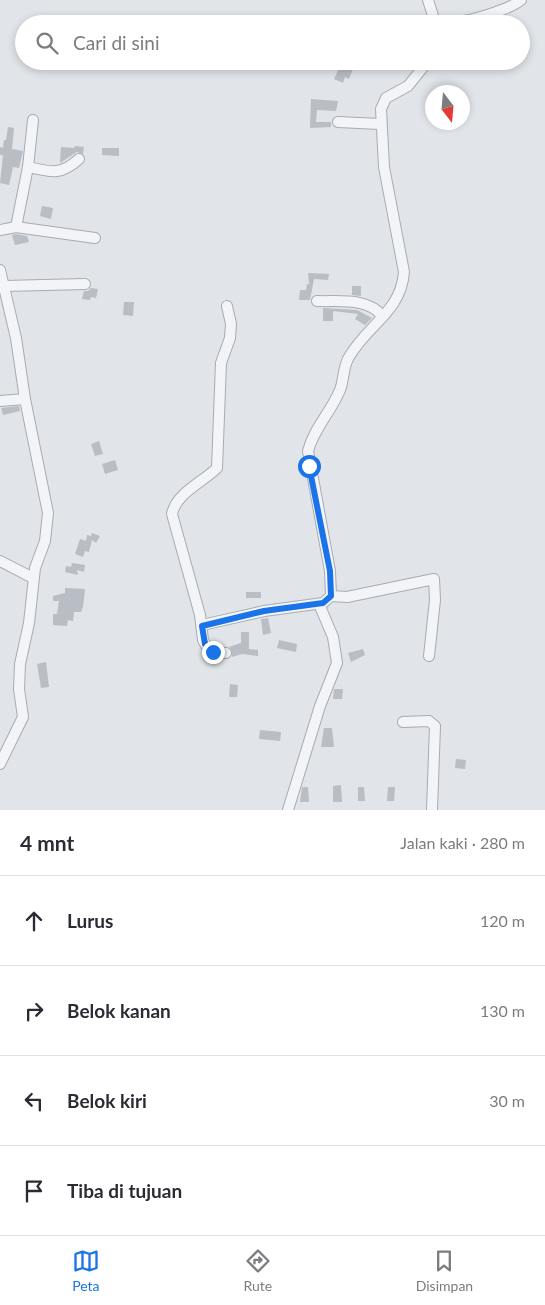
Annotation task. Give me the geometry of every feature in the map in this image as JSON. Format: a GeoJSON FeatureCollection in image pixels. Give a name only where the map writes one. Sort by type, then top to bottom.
{"type":"FeatureCollection","features":[{"type":"Feature","properties":{"kind":"street"},"geometry":{"type":"LineString","coordinates":[[428,0],[432,15]]}},
{"type":"Feature","properties":{"kind":"street"},"geometry":{"type":"LineString","coordinates":[[484,15],[502,11],[521,0]]}},
{"type":"Feature","properties":{"kind":"street"},"geometry":{"type":"LineString","coordinates":[[331,596],[330,571],[308,451],[313,436],[340,390],[348,359],[368,331],[396,303],[403,284],[404,272],[384,167],[380,124],[383,101],[389,95],[408,86],[421,70]]}},
{"type":"Feature","properties":{"kind":"street"},"geometry":{"type":"LineString","coordinates":[[16,227],[28,167],[33,120]]}},
{"type":"Feature","properties":{"kind":"street"},"geometry":{"type":"LineString","coordinates":[[338,122],[380,124]]}},
{"type":"Feature","properties":{"kind":"street"},"geometry":{"type":"LineString","coordinates":[[28,167],[56,172],[65,170],[79,159]]}},
{"type":"Feature","properties":{"kind":"street"},"geometry":{"type":"LineString","coordinates":[[0,230],[16,227],[95,238]]}},
{"type":"Feature","properties":{"kind":"street"},"geometry":{"type":"LineString","coordinates":[[0,270],[16,338],[25,399],[48,513],[45,541],[33,578],[29,623],[20,664],[19,689],[23,717],[0,764]]}},
{"type":"Feature","properties":{"kind":"street"},"geometry":{"type":"LineString","coordinates":[[4,286],[85,284]]}},
{"type":"Feature","properties":{"kind":"street"},"geometry":{"type":"LineString","coordinates":[[318,301],[360,302],[372,307],[382,316]]}},
{"type":"Feature","properties":{"kind":"street"},"geometry":{"type":"LineString","coordinates":[[226,653],[213,652],[207,649],[203,640],[202,626],[172,514],[176,504],[182,497],[217,468],[221,364],[230,338],[231,324],[227,306]]}},
{"type":"Feature","properties":{"kind":"street"},"geometry":{"type":"LineString","coordinates":[[0,401],[25,399]]}},
{"type":"Feature","properties":{"kind":"street"},"geometry":{"type":"LineString","coordinates":[[0,561],[33,578]]}},
{"type":"Feature","properties":{"kind":"street"},"geometry":{"type":"LineString","coordinates":[[202,626],[264,611],[319,604],[331,596],[347,597],[434,579],[435,600],[429,656]]}},
{"type":"Feature","properties":{"kind":"street"},"geometry":{"type":"LineString","coordinates":[[288,810],[320,706],[337,663],[332,637],[319,604]]}},
{"type":"Feature","properties":{"kind":"street"},"geometry":{"type":"LineString","coordinates":[[402,722],[428,721],[435,726],[432,810]]}},
{"type":"Feature","properties":{"kind":"building"},"geometry":{"type":"Polygon","coordinates":[[[338,70],[353,70],[349,79],[345,77],[343,83],[334,79],[338,70]]]}},
{"type":"Feature","properties":{"kind":"building"},"geometry":{"type":"Polygon","coordinates":[[[311,99],[338,101],[336,111],[317,110],[316,122],[331,122],[331,127],[310,128],[311,99]]]}},
{"type":"Feature","properties":{"kind":"building"},"geometry":{"type":"Polygon","coordinates":[[[8,127],[14,128],[12,149],[23,151],[19,168],[13,167],[9,185],[0,183],[3,155],[0,155],[0,147],[3,148],[8,127]]]}},
{"type":"Feature","properties":{"kind":"building"},"geometry":{"type":"Polygon","coordinates":[[[75,146],[84,147],[83,154],[77,152],[60,163],[61,147],[74,148],[75,146]]]}},
{"type":"Feature","properties":{"kind":"building"},"geometry":{"type":"Polygon","coordinates":[[[102,148],[119,148],[119,156],[102,155],[102,148]]]}},
{"type":"Feature","properties":{"kind":"building"},"geometry":{"type":"Polygon","coordinates":[[[42,206],[53,208],[51,219],[40,216],[42,206]]]}},
{"type":"Feature","properties":{"kind":"building"},"geometry":{"type":"Polygon","coordinates":[[[12,235],[27,236],[29,242],[15,245],[12,235]]]}},
{"type":"Feature","properties":{"kind":"building"},"geometry":{"type":"Polygon","coordinates":[[[308,273],[329,274],[328,280],[314,279],[310,300],[299,300],[300,290],[306,290],[307,284],[309,284],[308,273]]]}},
{"type":"Feature","properties":{"kind":"building"},"geometry":{"type":"Polygon","coordinates":[[[352,286],[361,286],[361,296],[352,295],[352,286]]]}},
{"type":"Feature","properties":{"kind":"building"},"geometry":{"type":"Polygon","coordinates":[[[91,288],[98,289],[96,298],[91,297],[90,300],[82,299],[84,291],[88,291],[91,288]]]}},
{"type":"Feature","properties":{"kind":"building"},"geometry":{"type":"Polygon","coordinates":[[[124,302],[134,302],[133,316],[123,315],[124,302]]]}},
{"type":"Feature","properties":{"kind":"building"},"geometry":{"type":"Polygon","coordinates":[[[323,308],[357,310],[372,318],[365,325],[355,319],[358,314],[333,311],[333,321],[323,321],[323,308]]]}},
{"type":"Feature","properties":{"kind":"building"},"geometry":{"type":"Polygon","coordinates":[[[19,406],[20,411],[3,415],[1,408],[19,406]]]}},
{"type":"Feature","properties":{"kind":"building"},"geometry":{"type":"Polygon","coordinates":[[[99,441],[103,454],[95,456],[91,444],[99,441]]]}},
{"type":"Feature","properties":{"kind":"building"},"geometry":{"type":"Polygon","coordinates":[[[115,460],[118,470],[105,474],[102,464],[115,460]]]}},
{"type":"Feature","properties":{"kind":"building"},"geometry":{"type":"Polygon","coordinates":[[[92,533],[100,536],[96,543],[92,540],[89,552],[85,551],[83,557],[75,554],[80,539],[86,541],[87,535],[91,536],[92,533]]]}},
{"type":"Feature","properties":{"kind":"building"},"geometry":{"type":"Polygon","coordinates":[[[72,563],[85,565],[84,572],[77,570],[78,575],[65,572],[66,566],[71,567],[72,563]]]}},
{"type":"Feature","properties":{"kind":"building"},"geometry":{"type":"Polygon","coordinates":[[[65,588],[85,589],[83,607],[81,612],[74,612],[73,621],[68,620],[67,626],[53,625],[53,614],[57,614],[59,601],[53,601],[53,596],[65,593],[65,588]]]}},
{"type":"Feature","properties":{"kind":"building"},"geometry":{"type":"Polygon","coordinates":[[[246,592],[261,592],[261,598],[246,598],[246,592]]]}},
{"type":"Feature","properties":{"kind":"building"},"geometry":{"type":"Polygon","coordinates":[[[268,618],[271,633],[263,635],[261,619],[268,618]]]}},
{"type":"Feature","properties":{"kind":"building"},"geometry":{"type":"Polygon","coordinates":[[[241,632],[249,632],[249,649],[258,650],[258,656],[242,654],[232,657],[232,651],[229,647],[241,643],[241,632]]]}},
{"type":"Feature","properties":{"kind":"building"},"geometry":{"type":"Polygon","coordinates":[[[279,640],[297,644],[296,652],[277,648],[279,640]]]}},
{"type":"Feature","properties":{"kind":"building"},"geometry":{"type":"Polygon","coordinates":[[[363,649],[365,655],[351,662],[348,653],[363,649]]]}},
{"type":"Feature","properties":{"kind":"building"},"geometry":{"type":"Polygon","coordinates":[[[46,662],[49,687],[41,688],[37,664],[46,662]]]}},
{"type":"Feature","properties":{"kind":"building"},"geometry":{"type":"Polygon","coordinates":[[[230,684],[238,685],[237,697],[229,697],[230,684]]]}},
{"type":"Feature","properties":{"kind":"building"},"geometry":{"type":"Polygon","coordinates":[[[334,689],[343,689],[342,699],[333,699],[334,689]]]}},
{"type":"Feature","properties":{"kind":"building"},"geometry":{"type":"Polygon","coordinates":[[[324,728],[332,728],[334,747],[321,747],[324,728]]]}},
{"type":"Feature","properties":{"kind":"building"},"geometry":{"type":"Polygon","coordinates":[[[260,730],[281,732],[280,741],[259,739],[260,730]]]}},
{"type":"Feature","properties":{"kind":"building"},"geometry":{"type":"Polygon","coordinates":[[[456,759],[466,760],[465,769],[455,768],[456,759]]]}},
{"type":"Feature","properties":{"kind":"building"},"geometry":{"type":"Polygon","coordinates":[[[341,785],[342,802],[333,802],[333,786],[341,785]]]}},
{"type":"Feature","properties":{"kind":"building"},"geometry":{"type":"Polygon","coordinates":[[[302,787],[308,787],[309,802],[300,802],[302,787]]]}},
{"type":"Feature","properties":{"kind":"building"},"geometry":{"type":"Polygon","coordinates":[[[358,787],[364,787],[365,801],[358,801],[358,787]]]}},
{"type":"Feature","properties":{"kind":"building"},"geometry":{"type":"Polygon","coordinates":[[[388,787],[395,787],[394,801],[387,801],[388,787]]]}},
{"type":"Feature","properties":{"kind":"route"},"geometry":{"type":"LineString","coordinates":[[213,652],[207,649],[203,640],[202,626],[264,611],[323,603],[331,596],[330,571],[309,466]]}}]}
